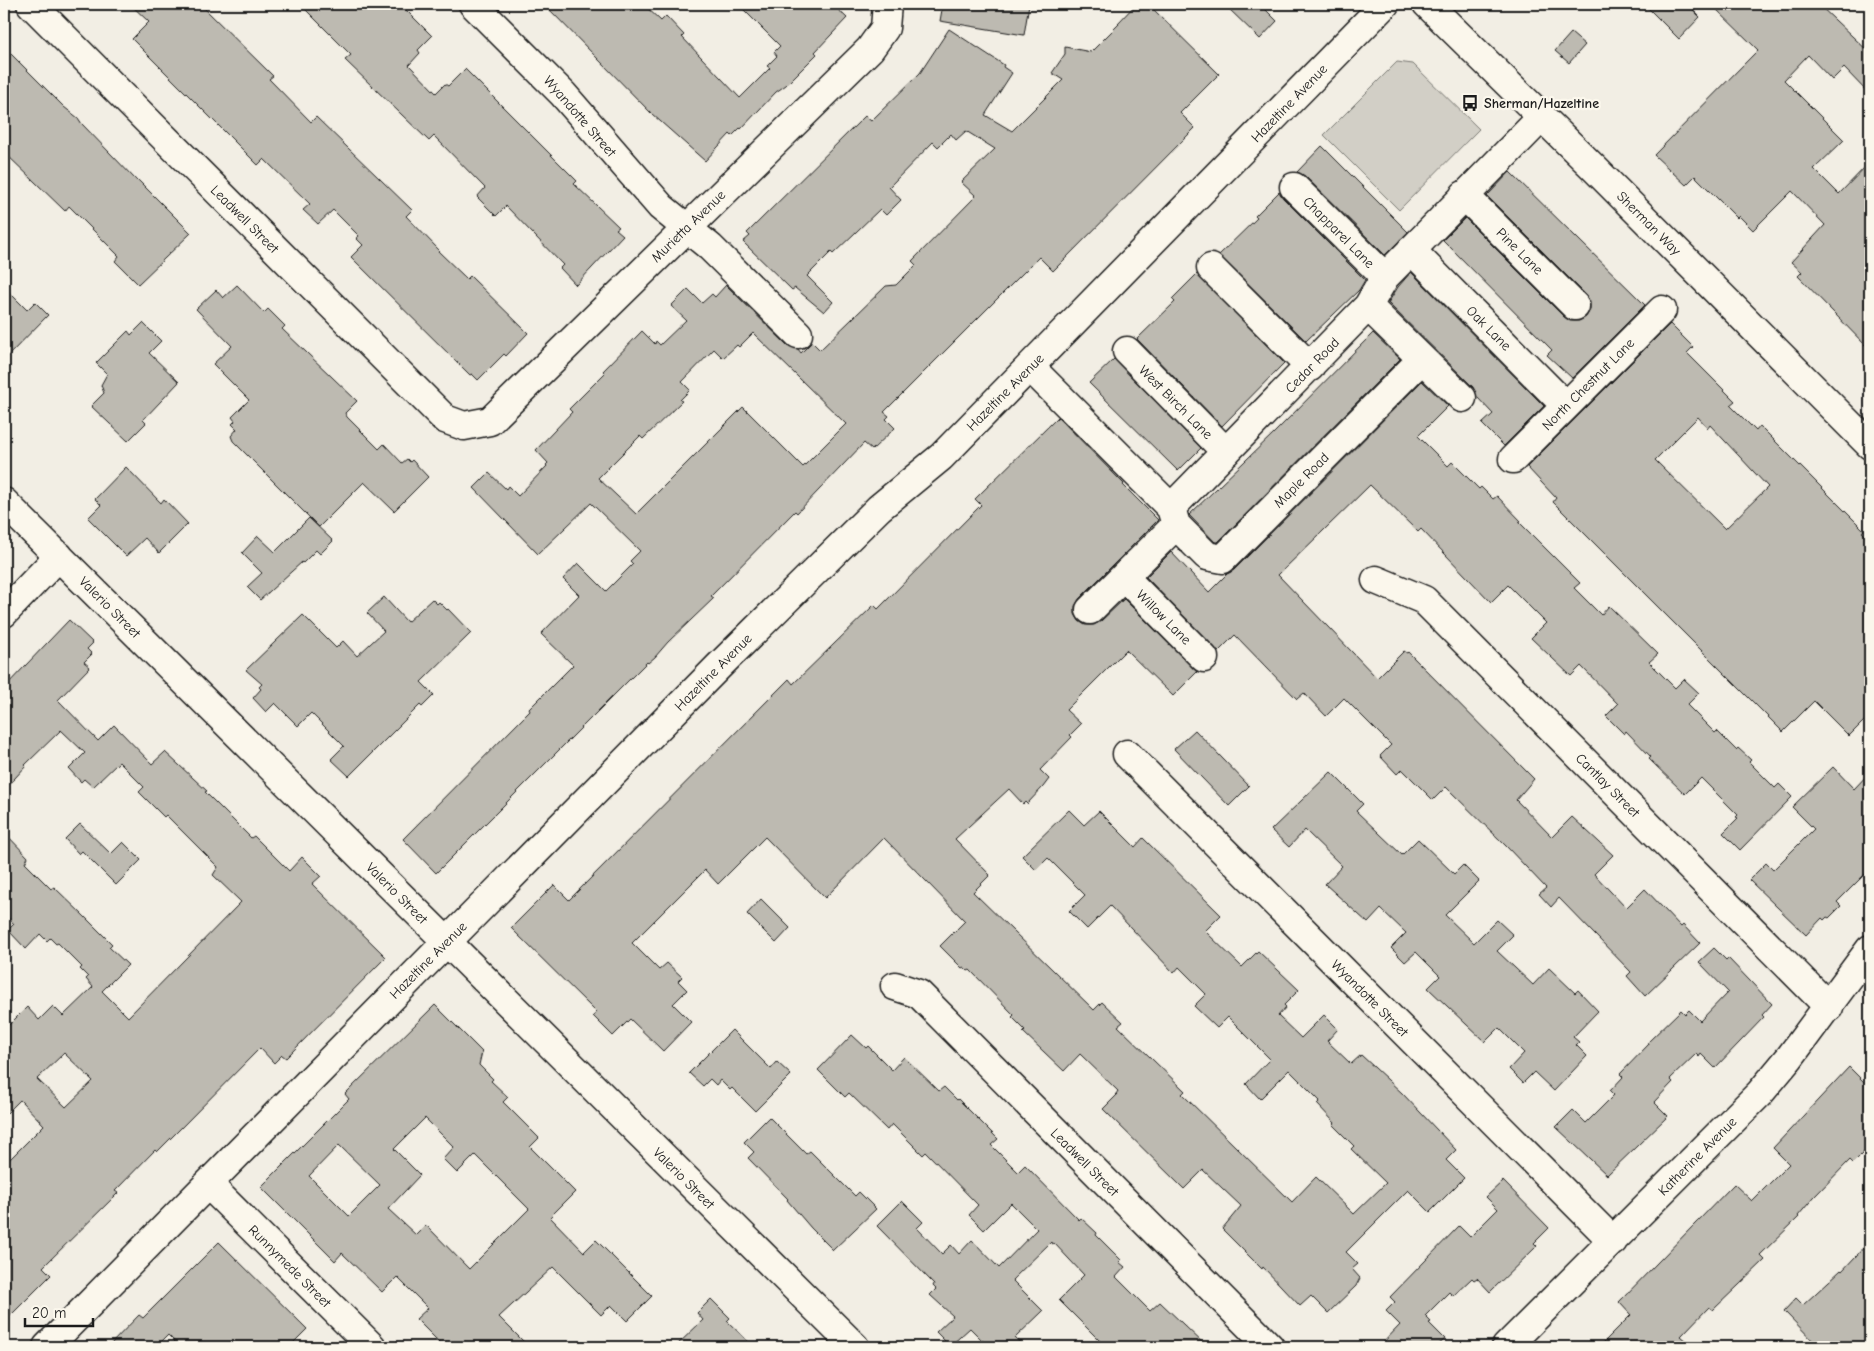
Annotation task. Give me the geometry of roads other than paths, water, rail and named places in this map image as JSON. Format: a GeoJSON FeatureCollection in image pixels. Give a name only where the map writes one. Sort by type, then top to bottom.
{"type":"FeatureCollection","features":[{"type":"Feature","properties":{"kind":"street","name":"Leadwell Street"},"geometry":{"type":"LineString","coordinates":[[31,4],[445,419],[464,426]]}},
{"type":"Feature","properties":{"kind":"street","name":"Wyandotte Street"},"geometry":{"type":"LineString","coordinates":[[473,4],[563,94],[661,208],[710,247],[798,334]]}},
{"type":"Feature","properties":{"kind":"street","name":"Murietta Avenue"},"geometry":{"type":"LineString","coordinates":[[464,426],[490,421],[870,49],[885,28],[887,4]]}},
{"type":"Feature","properties":{"kind":"street","name":"Hazeltine Avenue"},"geometry":{"type":"LineString","coordinates":[[47,1347],[719,666],[879,508],[941,457],[1385,4]]}},
{"type":"Feature","properties":{"kind":"street","name":"Sherman Way"},"geometry":{"type":"LineString","coordinates":[[1427,4],[1870,445]]}},
{"type":"Feature","properties":{"kind":"street","name":"Cedar Road"},"geometry":{"type":"LineString","coordinates":[[1090,610],[1124,577],[1226,452],[1368,306],[1384,277],[1542,117]]}},
{"type":"Feature","properties":{"kind":"street","name":"Chapparel Lane"},"geometry":{"type":"LineString","coordinates":[[1294,186],[1384,277]]}},
{"type":"Feature","properties":{"kind":"street","name":"Pine Lane"},"geometry":{"type":"LineString","coordinates":[[1464,195],[1575,306]]}},
{"type":"Feature","properties":{"kind":"street","name":"Oak Lane"},"geometry":{"type":"LineString","coordinates":[[1411,250],[1566,406]]}},
{"type":"Feature","properties":{"kind":"street"},"geometry":{"type":"LineString","coordinates":[[1211,268],[1310,367]]}},
{"type":"Feature","properties":{"kind":"street"},"geometry":{"type":"LineString","coordinates":[[1368,306],[1462,398]]}},
{"type":"Feature","properties":{"kind":"street","name":"North Chestnut Lane"},"geometry":{"type":"LineString","coordinates":[[1513,458],[1662,310]]}},
{"type":"Feature","properties":{"kind":"street","name":"West Birch Lane"},"geometry":{"type":"LineString","coordinates":[[1127,351],[1226,452]]}},
{"type":"Feature","properties":{"kind":"street","name":"Maple Road"},"geometry":{"type":"LineString","coordinates":[[1030,367],[1173,516],[1207,556],[1222,560],[1422,359]]}},
{"type":"Feature","properties":{"kind":"street","name":"Valerio Street"},"geometry":{"type":"LineString","coordinates":[[4,502],[854,1347]]}},
{"type":"Feature","properties":{"kind":"street"},"geometry":{"type":"LineString","coordinates":[[4,613],[59,556]]}},
{"type":"Feature","properties":{"kind":"street","name":"Willow Lane"},"geometry":{"type":"LineString","coordinates":[[1124,577],[1204,658]]}},
{"type":"Feature","properties":{"kind":"street","name":"Cantlay Street"},"geometry":{"type":"LineString","coordinates":[[1376,580],[1424,600],[1828,1006]]}},
{"type":"Feature","properties":{"kind":"street","name":"Wyandotte Street"},"geometry":{"type":"LineString","coordinates":[[1127,754],[1613,1241]]}},
{"type":"Feature","properties":{"kind":"street","name":"Katherine Avenue"},"geometry":{"type":"LineString","coordinates":[[1506,1347],[1760,1093],[1790,1057],[1870,949]]}},
{"type":"Feature","properties":{"kind":"street","name":"Leadwell Street"},"geometry":{"type":"LineString","coordinates":[[895,986],[919,994],[1270,1347]]}},
{"type":"Feature","properties":{"kind":"street","name":"Runnymede Street"},"geometry":{"type":"LineString","coordinates":[[208,1184],[372,1347]]}},
{"type":"Feature","properties":{"kind":"place","name":"Sherman/Hazeltine"},"geometry":{"type":"Point","coordinates":[1470,103]}}]}
